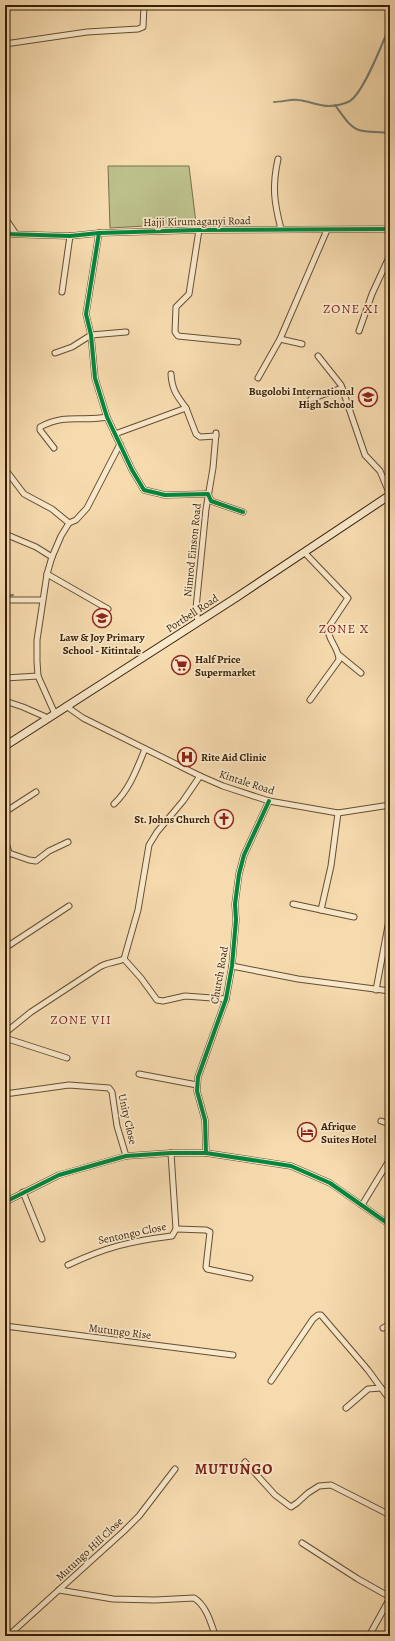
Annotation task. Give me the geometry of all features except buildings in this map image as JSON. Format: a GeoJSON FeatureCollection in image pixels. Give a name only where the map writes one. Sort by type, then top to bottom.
{"type":"FeatureCollection","features":[{"type":"Feature","properties":{"kind":"main road","name":"Portbell Road"},"geometry":{"type":"LineString","coordinates":[[5,746],[198,622],[390,495]]}},
{"type":"Feature","properties":{"kind":"street"},"geometry":{"type":"LineString","coordinates":[[5,44],[87,32],[138,29],[143,27],[144,5]]}},
{"type":"Feature","properties":{"kind":"street"},"geometry":{"type":"LineString","coordinates":[[278,159],[274,180],[274,199],[281,229]]}},
{"type":"Feature","properties":{"kind":"street"},"geometry":{"type":"LineString","coordinates":[[5,218],[16,234]]}},
{"type":"Feature","properties":{"kind":"street","name":"Hajji Kirumaganyi Road"},"geometry":{"type":"LineString","coordinates":[[5,234],[70,236],[99,233],[199,230],[390,229]]}},
{"type":"Feature","properties":{"kind":"street"},"geometry":{"type":"LineString","coordinates":[[199,230],[189,294],[176,307],[175,332],[178,336],[238,342]]}},
{"type":"Feature","properties":{"kind":"street"},"geometry":{"type":"LineString","coordinates":[[258,378],[280,338],[327,230]]}},
{"type":"Feature","properties":{"kind":"street"},"geometry":{"type":"LineString","coordinates":[[99,233],[86,314],[91,336],[96,378],[107,417],[132,470],[144,490],[165,495],[208,494],[211,502],[243,512]]}},
{"type":"Feature","properties":{"kind":"street"},"geometry":{"type":"LineString","coordinates":[[62,292],[70,236]]}},
{"type":"Feature","properties":{"kind":"street"},"geometry":{"type":"LineString","coordinates":[[359,331],[372,294],[390,255]]}},
{"type":"Feature","properties":{"kind":"street"},"geometry":{"type":"LineString","coordinates":[[55,353],[72,347],[91,336],[126,332]]}},
{"type":"Feature","properties":{"kind":"street"},"geometry":{"type":"LineString","coordinates":[[280,338],[302,344]]}},
{"type":"Feature","properties":{"kind":"street"},"geometry":{"type":"LineString","coordinates":[[318,356],[342,388],[365,455],[380,471],[390,495]]}},
{"type":"Feature","properties":{"kind":"street"},"geometry":{"type":"LineString","coordinates":[[115,434],[186,408],[175,394],[171,374]]}},
{"type":"Feature","properties":{"kind":"street"},"geometry":{"type":"LineString","coordinates":[[311,399],[342,388]]}},
{"type":"Feature","properties":{"kind":"street","name":"Nimrod Einson Road"},"geometry":{"type":"LineString","coordinates":[[186,408],[196,434],[200,437],[216,435],[214,468],[208,494],[196,608],[198,622]]}},
{"type":"Feature","properties":{"kind":"street"},"geometry":{"type":"LineString","coordinates":[[54,448],[40,430],[40,427],[60,419],[97,419],[107,417]]}},
{"type":"Feature","properties":{"kind":"street"},"geometry":{"type":"LineString","coordinates":[[55,714],[38,676],[37,640],[47,574],[60,536],[69,522],[76,520],[87,508],[120,444]]}},
{"type":"Feature","properties":{"kind":"street"},"geometry":{"type":"LineString","coordinates":[[5,469],[24,494],[52,510],[69,522]]}},
{"type":"Feature","properties":{"kind":"street"},"geometry":{"type":"LineString","coordinates":[[5,534],[52,556]]}},
{"type":"Feature","properties":{"kind":"street"},"geometry":{"type":"LineString","coordinates":[[304,552],[348,598],[328,628],[328,632],[339,655],[361,673]]}},
{"type":"Feature","properties":{"kind":"street"},"geometry":{"type":"LineString","coordinates":[[47,574],[108,609]]}},
{"type":"Feature","properties":{"kind":"street"},"geometry":{"type":"LineString","coordinates":[[5,600],[42,600]]}},
{"type":"Feature","properties":{"kind":"street"},"geometry":{"type":"LineString","coordinates":[[310,700],[339,660],[339,655]]}},
{"type":"Feature","properties":{"kind":"street"},"geometry":{"type":"LineString","coordinates":[[5,678],[38,676]]}},
{"type":"Feature","properties":{"kind":"street"},"geometry":{"type":"LineString","coordinates":[[5,702],[23,707],[48,718]]}},
{"type":"Feature","properties":{"kind":"street","name":"Kintale Road"},"geometry":{"type":"LineString","coordinates":[[66,706],[83,718],[200,776],[223,786],[268,801],[338,813],[390,804]]}},
{"type":"Feature","properties":{"kind":"street"},"geometry":{"type":"LineString","coordinates":[[114,804],[129,785],[145,749]]}},
{"type":"Feature","properties":{"kind":"street"},"geometry":{"type":"LineString","coordinates":[[5,1033],[31,1012],[104,964],[118,962],[124,959],[138,910],[149,845],[157,832],[183,801],[200,776]]}},
{"type":"Feature","properties":{"kind":"street"},"geometry":{"type":"LineString","coordinates":[[5,812],[36,792]]}},
{"type":"Feature","properties":{"kind":"street","name":"Church Road"},"geometry":{"type":"LineString","coordinates":[[206,1153],[205,1120],[197,1091],[198,1077],[226,999],[232,966],[236,920],[235,904],[239,874],[244,855],[268,801]]}},
{"type":"Feature","properties":{"kind":"street"},"geometry":{"type":"LineString","coordinates":[[321,910],[331,866],[338,813]]}},
{"type":"Feature","properties":{"kind":"street"},"geometry":{"type":"LineString","coordinates":[[5,840],[9,853],[5,861]]}},
{"type":"Feature","properties":{"kind":"street"},"geometry":{"type":"LineString","coordinates":[[9,853],[36,861],[49,851],[68,842]]}},
{"type":"Feature","properties":{"kind":"street"},"geometry":{"type":"LineString","coordinates":[[293,904],[354,917]]}},
{"type":"Feature","properties":{"kind":"street"},"geometry":{"type":"LineString","coordinates":[[5,948],[69,906]]}},
{"type":"Feature","properties":{"kind":"street"},"geometry":{"type":"LineString","coordinates":[[376,990],[390,915]]}},
{"type":"Feature","properties":{"kind":"street"},"geometry":{"type":"LineString","coordinates":[[124,959],[141,978],[157,1000],[185,996],[226,999]]}},
{"type":"Feature","properties":{"kind":"street"},"geometry":{"type":"LineString","coordinates":[[232,966],[298,979],[390,991]]}},
{"type":"Feature","properties":{"kind":"street"},"geometry":{"type":"LineString","coordinates":[[5,1038],[67,1058]]}},
{"type":"Feature","properties":{"kind":"street"},"geometry":{"type":"LineString","coordinates":[[139,1074],[197,1085]]}},
{"type":"Feature","properties":{"kind":"street","name":"Unity Close"},"geometry":{"type":"LineString","coordinates":[[5,1094],[69,1085],[110,1088],[112,1092],[117,1126],[126,1156]]}},
{"type":"Feature","properties":{"kind":"street"},"geometry":{"type":"LineString","coordinates":[[381,1121],[390,1124]]}},
{"type":"Feature","properties":{"kind":"street"},"geometry":{"type":"LineString","coordinates":[[5,1202],[59,1175],[126,1156],[171,1153],[206,1153],[291,1166],[323,1179],[390,1225]]}},
{"type":"Feature","properties":{"kind":"street","name":"Sentongo Close"},"geometry":{"type":"LineString","coordinates":[[68,1265],[94,1252],[114,1246],[135,1241],[172,1236],[176,1229],[171,1153]]}},
{"type":"Feature","properties":{"kind":"street"},"geometry":{"type":"LineString","coordinates":[[362,1205],[390,1159]]}},
{"type":"Feature","properties":{"kind":"street"},"geometry":{"type":"LineString","coordinates":[[23,1192],[42,1239]]}},
{"type":"Feature","properties":{"kind":"street","name":"Sentongo Close"},"geometry":{"type":"LineString","coordinates":[[176,1229],[206,1230],[210,1232],[206,1267],[222,1273],[250,1278]]}},
{"type":"Feature","properties":{"kind":"street"},"geometry":{"type":"LineString","coordinates":[[271,1381],[313,1319],[318,1315],[321,1315],[390,1400]]}},
{"type":"Feature","properties":{"kind":"street"},"geometry":{"type":"LineString","coordinates":[[383,1328],[390,1324]]}},
{"type":"Feature","properties":{"kind":"street","name":"Mutungo Rise"},"geometry":{"type":"LineString","coordinates":[[5,1326],[233,1355]]}},
{"type":"Feature","properties":{"kind":"street"},"geometry":{"type":"LineString","coordinates":[[346,1408],[368,1389],[381,1388]]}},
{"type":"Feature","properties":{"kind":"street"},"geometry":{"type":"LineString","coordinates":[[245,1462],[275,1495],[290,1507],[319,1486],[331,1485],[390,1515]]}},
{"type":"Feature","properties":{"kind":"street","name":"Mutungo Hill Close"},"geometry":{"type":"LineString","coordinates":[[8,1636],[124,1531],[146,1507],[175,1469]]}},
{"type":"Feature","properties":{"kind":"street"},"geometry":{"type":"LineString","coordinates":[[302,1543],[390,1598],[369,1636]]}},
{"type":"Feature","properties":{"kind":"street"},"geometry":{"type":"LineString","coordinates":[[59,1590],[113,1599],[155,1600],[194,1598],[199,1600],[215,1635]]}},
{"type":"Feature","properties":{"kind":"green space"},"geometry":{"type":"Polygon","coordinates":[[[108,166],[189,166],[196,223],[110,228],[108,166]]]}},
{"type":"Feature","properties":{"kind":"waterway"},"geometry":{"type":"LineString","coordinates":[[274,102],[295,100],[329,106],[340,105],[350,101],[361,88],[367,77],[390,25]]}},
{"type":"Feature","properties":{"kind":"waterway"},"geometry":{"type":"LineString","coordinates":[[335,105],[355,128],[359,130],[390,133]]}},
{"type":"Feature","properties":{"kind":"waterway"},"geometry":{"type":"LineString","coordinates":[[5,596],[13,595]]}},
{"type":"Feature","properties":{"kind":"cycle path"},"geometry":{"type":"LineString","coordinates":[[5,234],[70,236],[99,233],[199,230],[390,229]]}},
{"type":"Feature","properties":{"kind":"cycle path"},"geometry":{"type":"LineString","coordinates":[[99,233],[86,314],[91,335],[95,378],[107,417],[132,470],[144,490],[165,495],[208,494],[211,501],[243,512]]}},
{"type":"Feature","properties":{"kind":"cycle path"},"geometry":{"type":"LineString","coordinates":[[206,1153],[205,1120],[197,1091],[198,1077],[226,999],[232,966],[236,920],[235,904],[239,874],[244,855],[269,801]]}},
{"type":"Feature","properties":{"kind":"cycle path"},"geometry":{"type":"LineString","coordinates":[[5,1202],[59,1175],[126,1156],[171,1153],[206,1153],[291,1166],[330,1183],[390,1225]]}},
{"type":"Feature","properties":{"kind":"place","name":"Bugolobi International High School"},"geometry":{"type":"Point","coordinates":[368,397]}},
{"type":"Feature","properties":{"kind":"place","name":"Law & Joy Primary School - Kitintale"},"geometry":{"type":"Point","coordinates":[102,618]}},
{"type":"Feature","properties":{"kind":"place","name":"Half Price Supermarket"},"geometry":{"type":"Point","coordinates":[181,665]}},
{"type":"Feature","properties":{"kind":"place","name":"Rite Aid Clinic"},"geometry":{"type":"Point","coordinates":[187,757]}},
{"type":"Feature","properties":{"kind":"place","name":"St. Johns Church"},"geometry":{"type":"Point","coordinates":[224,819]}},
{"type":"Feature","properties":{"kind":"place","name":"Afrique Suites Hotel"},"geometry":{"type":"Point","coordinates":[307,1132]}},
{"type":"Feature","properties":{"kind":"district","name":"ZONE XI"},"geometry":{"type":"Point","coordinates":[351,308]}},
{"type":"Feature","properties":{"kind":"district","name":"ZONE X"},"geometry":{"type":"Point","coordinates":[344,628]}},
{"type":"Feature","properties":{"kind":"district","name":"ZONE VII"},"geometry":{"type":"Point","coordinates":[81,1019]}},
{"type":"Feature","properties":{"kind":"district","name":"MUTUNGO"},"geometry":{"type":"Point","coordinates":[234,1469]}}]}
